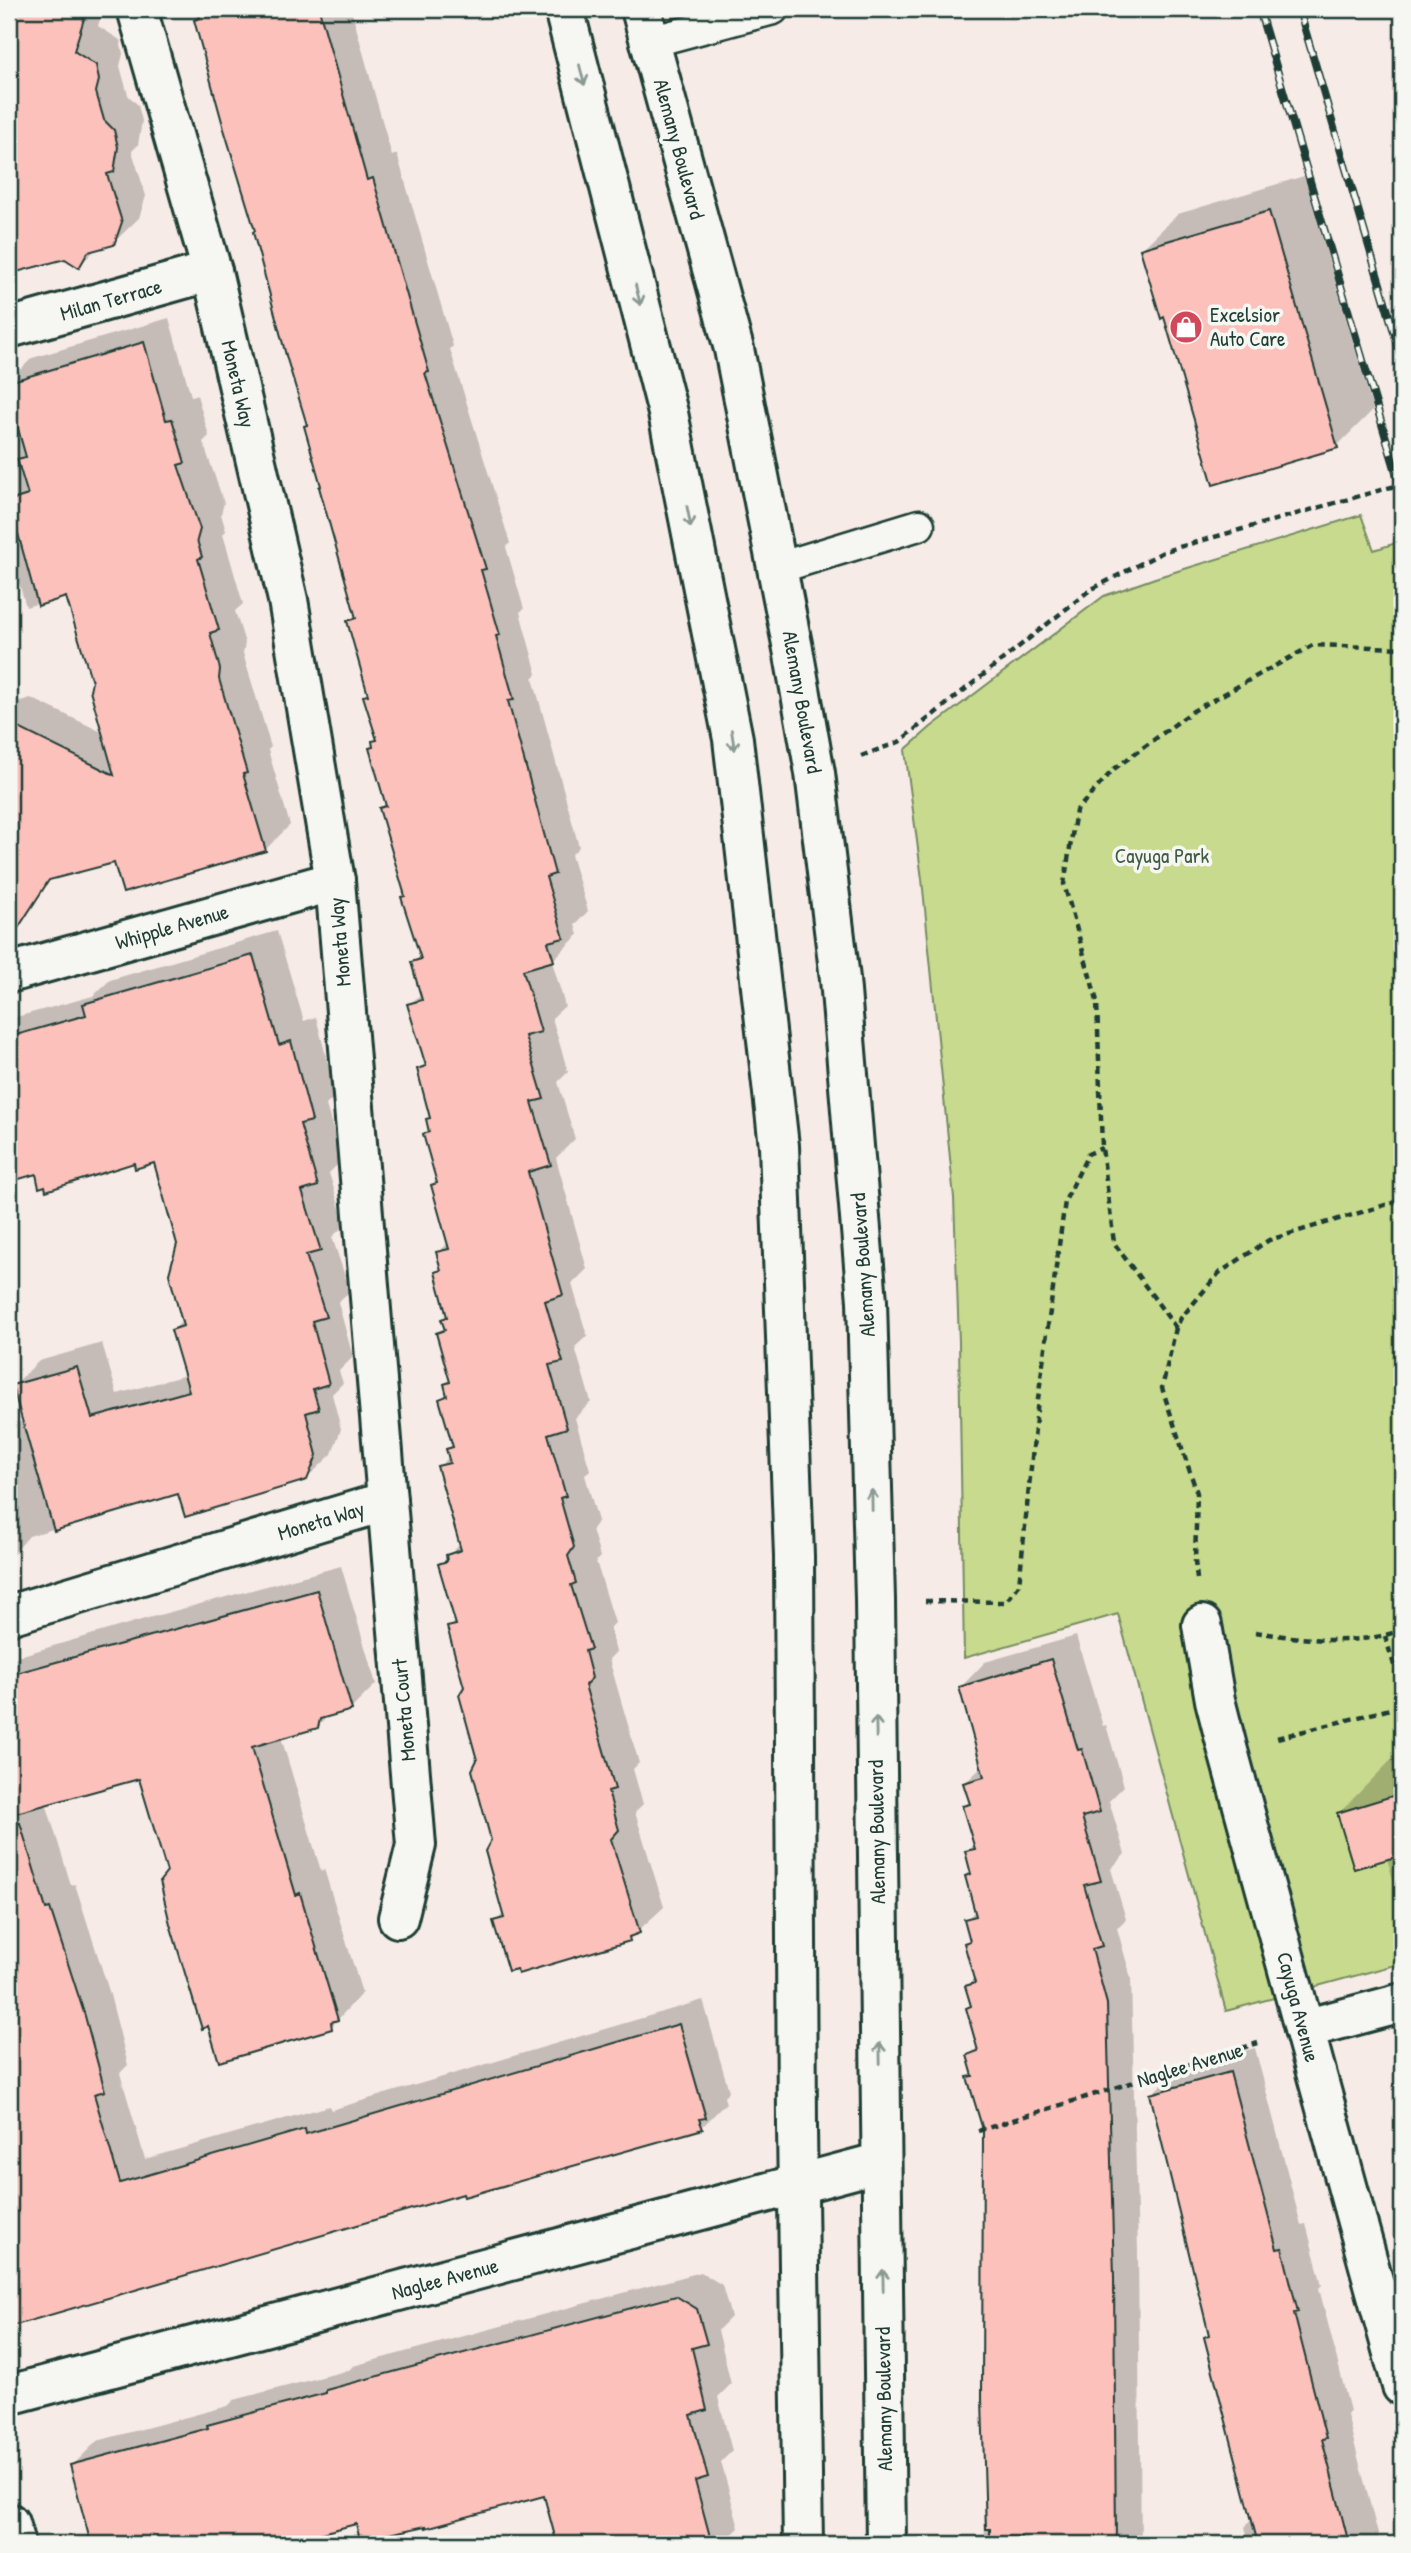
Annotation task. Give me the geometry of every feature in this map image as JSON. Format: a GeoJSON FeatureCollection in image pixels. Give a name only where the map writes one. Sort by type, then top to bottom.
{"type":"FeatureCollection","features":[{"type":"Feature","properties":{"kind":"main road","name":"Moneta Way"},"geometry":{"type":"LineString","coordinates":[[9,1615],[387,1501],[335,881],[288,600],[212,271],[137,9]]}},
{"type":"Feature","properties":{"kind":"main road"},"geometry":{"type":"LineString","coordinates":[[564,9],[668,413],[733,740],[779,1146],[794,1556],[797,2183],[803,2544]]}},
{"type":"Feature","properties":{"kind":"main road","name":"Alemany Boulevard"},"geometry":{"type":"LineString","coordinates":[[645,25],[734,349],[778,568],[815,774],[840,979],[867,1301],[874,1599],[886,2544]]}},
{"type":"Feature","properties":{"kind":"main road","name":"Milan Terrace"},"geometry":{"type":"LineString","coordinates":[[9,328],[212,271]]}},
{"type":"Feature","properties":{"kind":"main road","name":"Whipple Avenue"},"geometry":{"type":"LineString","coordinates":[[9,972],[335,881]]}},
{"type":"Feature","properties":{"kind":"main road","name":"Moneta Court"},"geometry":{"type":"LineString","coordinates":[[387,1501],[416,1845],[398,1918]]}},
{"type":"Feature","properties":{"kind":"main road","name":"Cayuga Avenue"},"geometry":{"type":"LineString","coordinates":[[1202,1625],[1215,1700],[1228,1751],[1402,2386]]}},
{"type":"Feature","properties":{"kind":"main road"},"geometry":{"type":"LineString","coordinates":[[1304,2029],[1402,2003]]}},
{"type":"Feature","properties":{"kind":"main road","name":"Naglee Avenue"},"geometry":{"type":"LineString","coordinates":[[9,2395],[881,2162]]}},
{"type":"Feature","properties":{"kind":"main road"},"geometry":{"type":"LineString","coordinates":[[9,2523],[15,2544]]}},
{"type":"Feature","properties":{"kind":"lane"},"geometry":{"type":"LineString","coordinates":[[645,25],[773,9]]}},
{"type":"Feature","properties":{"kind":"lane"},"geometry":{"type":"LineString","coordinates":[[778,568],[919,525]]}},
{"type":"Feature","properties":{"kind":"path"},"geometry":{"type":"LineString","coordinates":[[815,774],[899,741],[1090,590],[1166,551],[1402,484]]}},
{"type":"Feature","properties":{"kind":"path"},"geometry":{"type":"LineString","coordinates":[[1176,1328],[1114,1243],[1102,1149],[1097,1001],[1064,884],[1076,811],[1114,769],[1193,711],[1313,645],[1402,648]]}},
{"type":"Feature","properties":{"kind":"path"},"geometry":{"type":"LineString","coordinates":[[874,1599],[1006,1602],[1019,1585],[1038,1399],[1065,1201],[1088,1154],[1102,1149]]}},
{"type":"Feature","properties":{"kind":"path"},"geometry":{"type":"LineString","coordinates":[[1402,1200],[1269,1240],[1219,1273],[1181,1318],[1176,1328],[1162,1388],[1197,1493],[1195,1561],[1202,1625],[1325,1642],[1385,1636],[1402,1630]]}},
{"type":"Feature","properties":{"kind":"path"},"geometry":{"type":"LineString","coordinates":[[1385,1636],[1402,1691]]}},
{"type":"Feature","properties":{"kind":"path"},"geometry":{"type":"LineString","coordinates":[[1228,1751],[1402,1706]]}},
{"type":"Feature","properties":{"kind":"path","name":"Naglee Avenue"},"geometry":{"type":"LineString","coordinates":[[978,2131],[1304,2029]]}},
{"type":"Feature","properties":{"kind":"green space","name":"Cayuga Park"},"geometry":{"type":"Polygon","coordinates":[[[1361,515],[1374,550],[1402,541],[1402,1963],[1226,2011],[1118,1614],[964,1658],[954,1198],[922,879],[905,750],[931,727],[1104,596],[1361,515]]]}},
{"type":"Feature","properties":{"kind":"building"},"geometry":{"type":"Polygon","coordinates":[[[9,9],[87,9],[74,51],[96,65],[99,80],[96,92],[104,120],[114,130],[118,147],[114,172],[107,174],[122,222],[114,245],[88,252],[79,268],[65,259],[9,274],[9,9]]]}},
{"type":"Feature","properties":{"kind":"building"},"geometry":{"type":"Polygon","coordinates":[[[198,9],[319,9],[367,180],[373,178],[429,372],[425,373],[486,569],[481,570],[500,635],[496,636],[514,700],[508,701],[555,874],[546,877],[564,938],[548,942],[554,961],[523,970],[541,1032],[525,1036],[544,1099],[532,1102],[551,1165],[528,1172],[563,1295],[545,1301],[563,1362],[549,1365],[567,1428],[548,1434],[566,1496],[560,1498],[574,1547],[568,1556],[576,1583],[571,1585],[591,1649],[585,1651],[592,1678],[585,1685],[615,1789],[608,1791],[619,1830],[611,1839],[640,1933],[629,1937],[630,1941],[518,1974],[517,1969],[508,1971],[493,1921],[504,1918],[485,1851],[491,1840],[472,1770],[477,1760],[459,1695],[464,1687],[447,1627],[456,1625],[438,1564],[447,1561],[446,1555],[461,1550],[437,1466],[450,1463],[446,1449],[453,1447],[439,1399],[447,1396],[444,1384],[450,1382],[436,1333],[445,1330],[441,1319],[447,1317],[435,1272],[441,1270],[436,1252],[449,1249],[431,1185],[437,1183],[423,1134],[429,1132],[426,1119],[430,1118],[417,1069],[426,1066],[407,1004],[422,1000],[411,962],[421,959],[401,897],[405,896],[379,808],[386,806],[369,748],[373,747],[372,741],[377,740],[363,696],[368,695],[347,621],[356,618],[319,487],[321,486],[304,426],[307,425],[287,359],[253,232],[255,231],[194,20],[200,18],[198,9]]]}},
{"type":"Feature","properties":{"kind":"building"},"geometry":{"type":"Polygon","coordinates":[[[1269,211],[1338,448],[1213,485],[1164,317],[1161,319],[1140,249],[1269,211]]]}},
{"type":"Feature","properties":{"kind":"building"},"geometry":{"type":"Polygon","coordinates":[[[144,342],[166,420],[172,419],[185,463],[178,465],[200,529],[197,540],[202,557],[198,559],[219,630],[210,633],[220,669],[219,679],[247,773],[243,774],[266,851],[123,893],[114,863],[49,880],[9,942],[9,723],[114,775],[90,690],[92,682],[66,597],[38,606],[9,501],[28,495],[17,459],[26,457],[9,397],[9,382],[144,342]]]}},
{"type":"Feature","properties":{"kind":"building"},"geometry":{"type":"Polygon","coordinates":[[[253,955],[279,1045],[291,1041],[312,1121],[300,1124],[318,1186],[302,1191],[321,1251],[306,1255],[326,1317],[312,1321],[329,1384],[313,1389],[319,1409],[306,1413],[317,1455],[307,1480],[185,1517],[178,1494],[54,1531],[12,1385],[77,1367],[92,1418],[189,1391],[171,1330],[183,1326],[169,1274],[177,1244],[154,1163],[135,1169],[134,1163],[46,1191],[45,1186],[39,1188],[36,1174],[9,1182],[9,1037],[86,1015],[83,1004],[253,955]]]}},
{"type":"Feature","properties":{"kind":"building"},"geometry":{"type":"Polygon","coordinates":[[[317,1590],[352,1710],[320,1719],[318,1728],[252,1747],[296,1895],[300,1893],[338,2020],[331,2022],[332,2029],[219,2062],[208,2026],[202,2029],[170,1924],[160,1881],[167,1872],[139,1779],[9,1815],[9,1675],[317,1590]]]}},
{"type":"Feature","properties":{"kind":"building"},"geometry":{"type":"Polygon","coordinates":[[[1051,1659],[1100,1812],[1082,1817],[1101,1881],[1084,1885],[1102,1946],[1092,1949],[1107,2004],[1114,2278],[1116,2544],[1021,2544],[1021,2537],[990,2537],[990,2529],[986,2529],[982,2399],[983,2130],[967,2077],[973,2076],[967,2055],[978,2051],[966,2008],[971,2006],[965,1986],[975,1983],[964,1943],[970,1941],[964,1919],[976,1916],[965,1876],[971,1874],[965,1851],[975,1849],[962,1806],[970,1804],[963,1783],[984,1777],[959,1687],[1051,1659]]]}},
{"type":"Feature","properties":{"kind":"building"},"geometry":{"type":"Polygon","coordinates":[[[1402,1793],[1402,1855],[1354,1869],[1337,1813],[1402,1793]]]}},
{"type":"Feature","properties":{"kind":"building"},"geometry":{"type":"Polygon","coordinates":[[[20,1823],[46,1909],[50,1908],[85,2016],[105,2091],[94,2094],[120,2183],[305,2129],[306,2134],[679,2024],[706,2118],[699,2119],[703,2129],[464,2197],[463,2194],[9,2327],[9,1825],[20,1823]]]}},
{"type":"Feature","properties":{"kind":"building"},"geometry":{"type":"Polygon","coordinates":[[[1230,2072],[1277,2249],[1282,2248],[1298,2312],[1294,2313],[1326,2438],[1322,2439],[1349,2544],[1258,2544],[1204,2337],[1209,2335],[1150,2094],[1230,2072]]]}},
{"type":"Feature","properties":{"kind":"building"},"geometry":{"type":"Polygon","coordinates":[[[676,2296],[697,2309],[707,2344],[692,2348],[707,2410],[691,2415],[708,2477],[695,2481],[712,2544],[557,2544],[544,2496],[426,2528],[360,2540],[356,2524],[280,2544],[91,2544],[70,2465],[208,2428],[207,2425],[326,2393],[326,2390],[676,2296]]]}},
{"type":"Feature","properties":{"kind":"railway"},"geometry":{"type":"LineString","coordinates":[[1259,9],[1402,492]]}},
{"type":"Feature","properties":{"kind":"railway"},"geometry":{"type":"LineString","coordinates":[[1299,9],[1402,359]]}},
{"type":"Feature","properties":{"kind":"place","name":"Excelsior Auto Care"},"geometry":{"type":"Point","coordinates":[1186,327]}}]}
